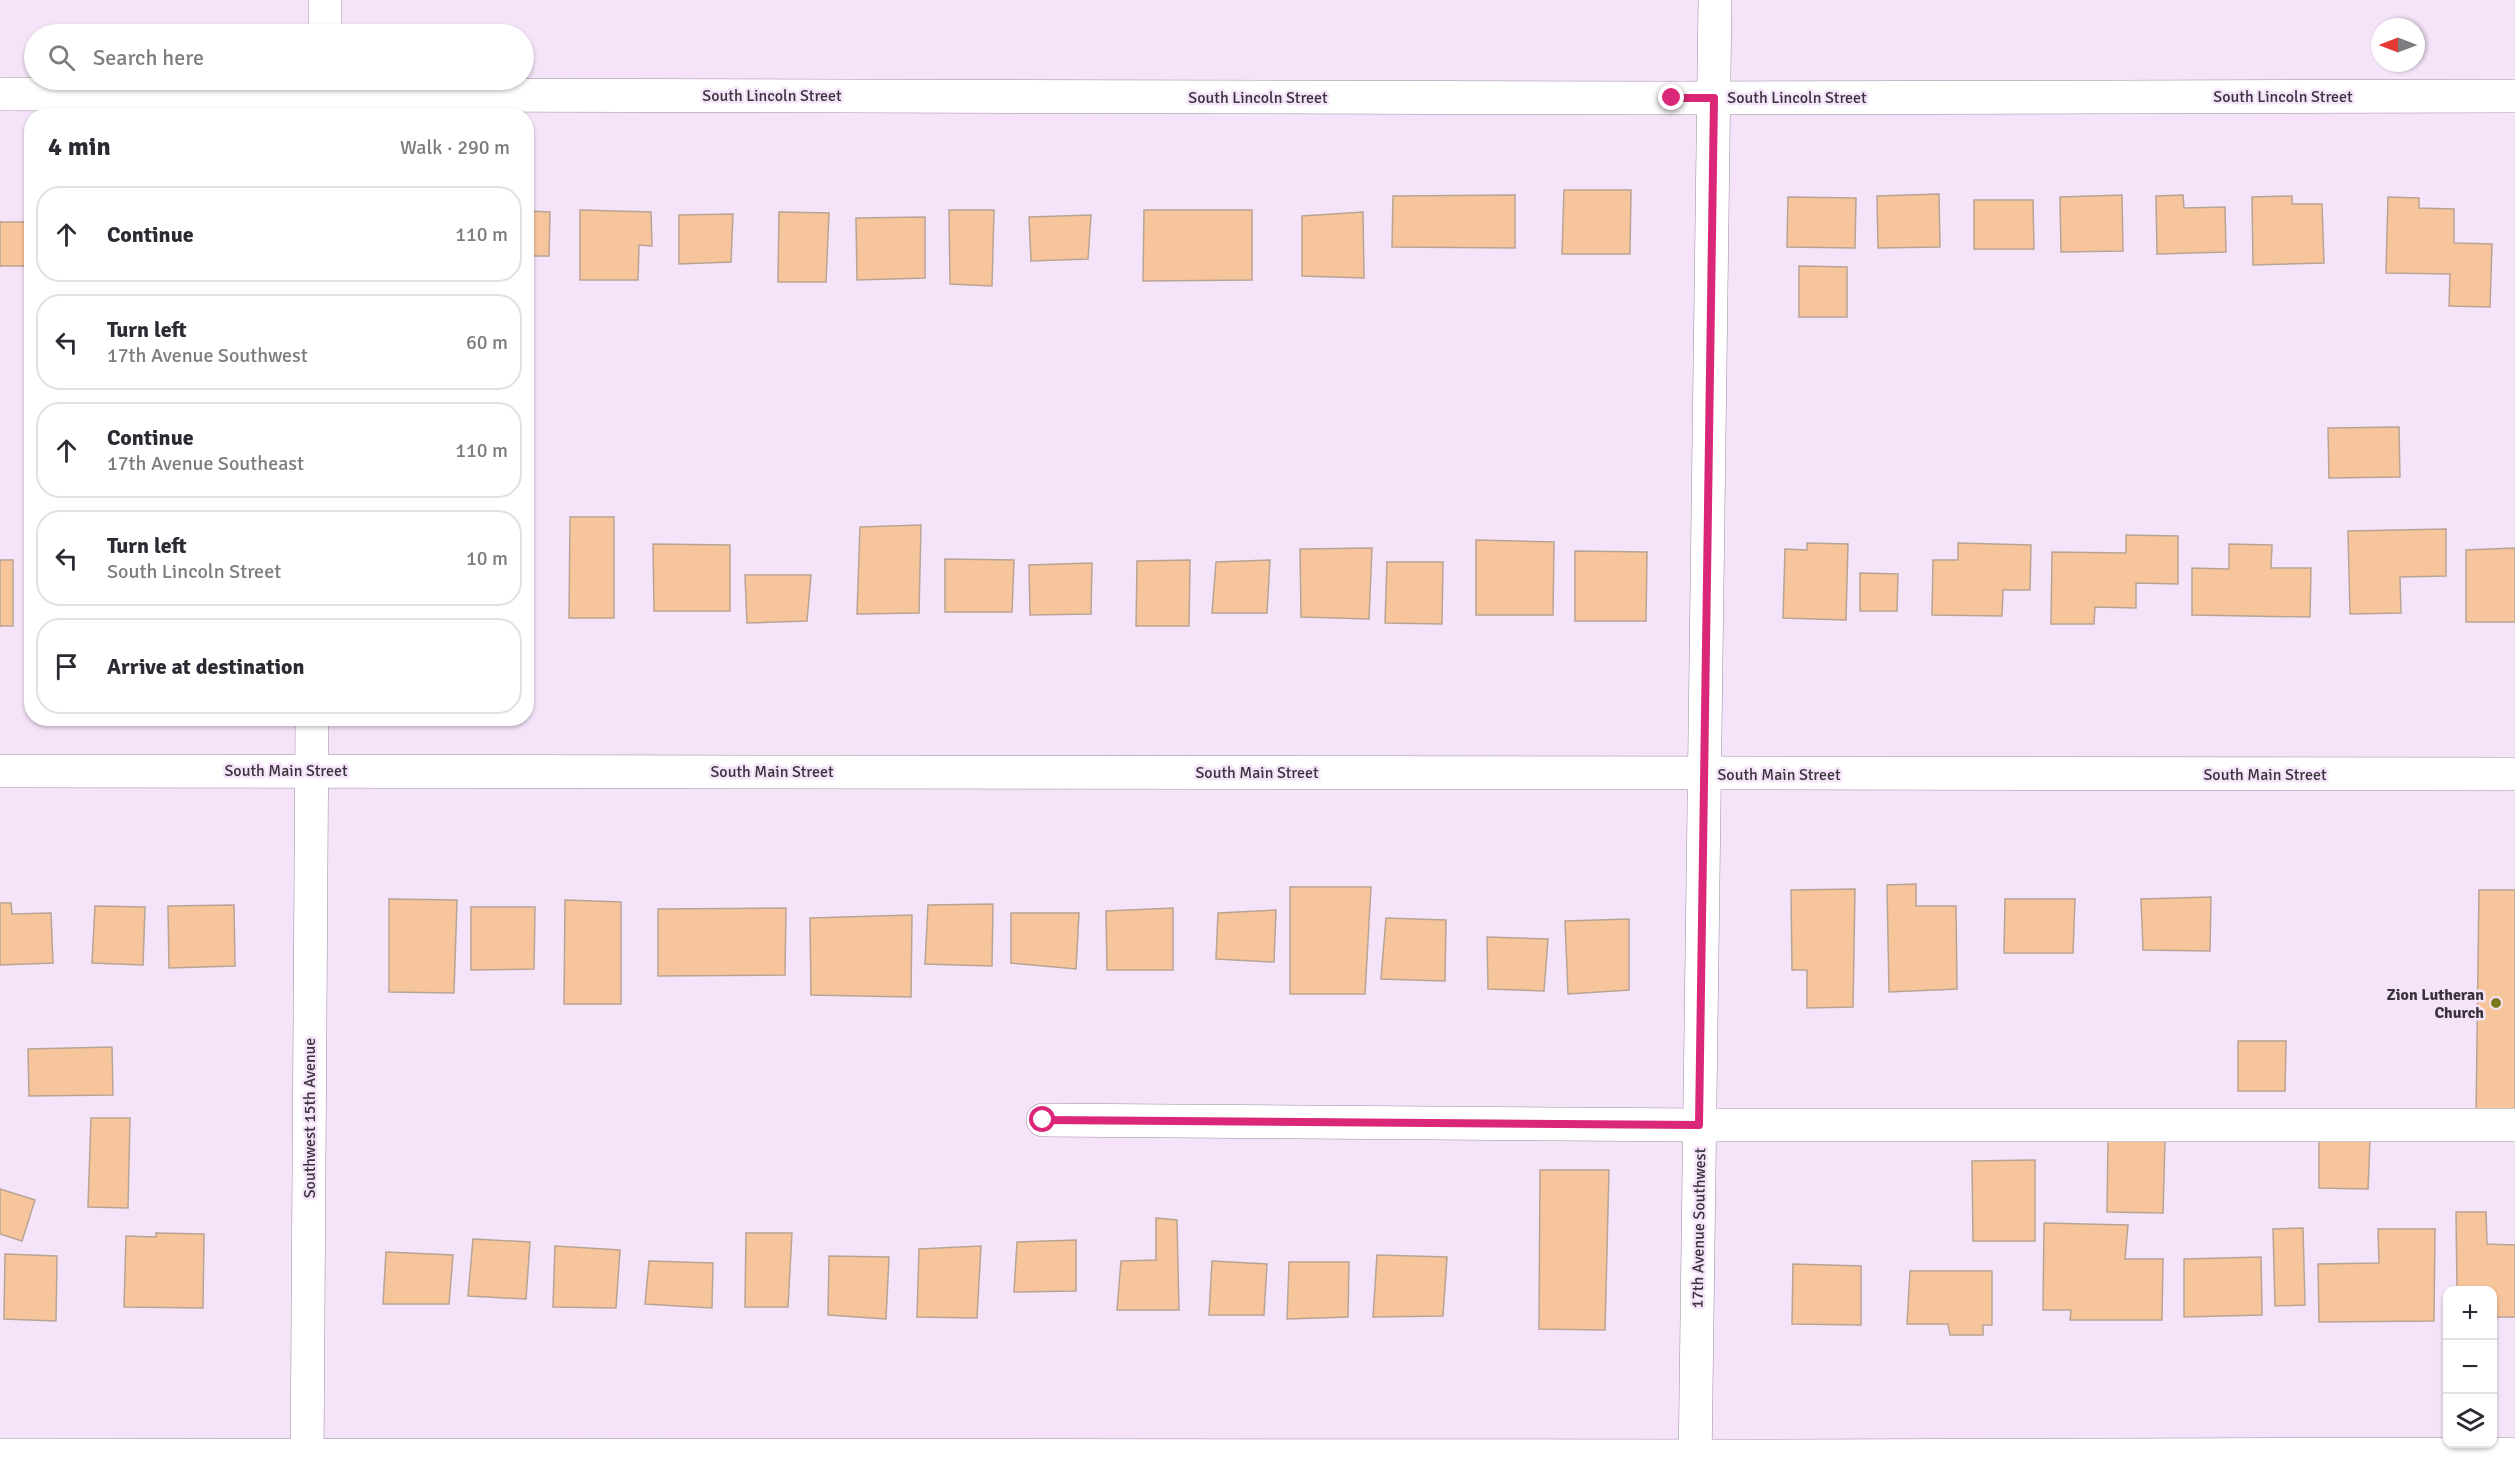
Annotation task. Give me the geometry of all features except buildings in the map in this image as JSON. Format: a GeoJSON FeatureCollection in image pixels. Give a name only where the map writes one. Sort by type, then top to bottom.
{"type":"FeatureCollection","features":[{"type":"Feature","properties":{"kind":"street"},"geometry":{"type":"LineString","coordinates":[[325,0],[325,24]]}},
{"type":"Feature","properties":{"kind":"street","name":"17th Avenue Southwest"},"geometry":{"type":"LineString","coordinates":[[1695,1461],[1715,0]]}},
{"type":"Feature","properties":{"kind":"street","name":"South Lincoln Street"},"geometry":{"type":"LineString","coordinates":[[0,94],[1714,98],[2515,96]]}},
{"type":"Feature","properties":{"kind":"street","name":"Southwest 15th Avenue"},"geometry":{"type":"LineString","coordinates":[[307,1460],[312,726]]}},
{"type":"Feature","properties":{"kind":"street","name":"South Main Street"},"geometry":{"type":"LineString","coordinates":[[0,771],[2515,774]]}},
{"type":"Feature","properties":{"kind":"street"},"geometry":{"type":"LineString","coordinates":[[1043,1120],[1699,1125],[2515,1125]]}},
{"type":"Feature","properties":{"kind":"street"},"geometry":{"type":"LineString","coordinates":[[0,1455],[307,1460],[1695,1461],[2515,1454]]}},
{"type":"Feature","properties":{"kind":"place","name":"Zion Lutheran Church"},"geometry":{"type":"Point","coordinates":[2496,1003]}},
{"type":"Feature","properties":{"kind":"route"},"geometry":{"type":"LineString","coordinates":[[1043,1120],[1699,1125],[1714,98],[1672,98]]}}]}
